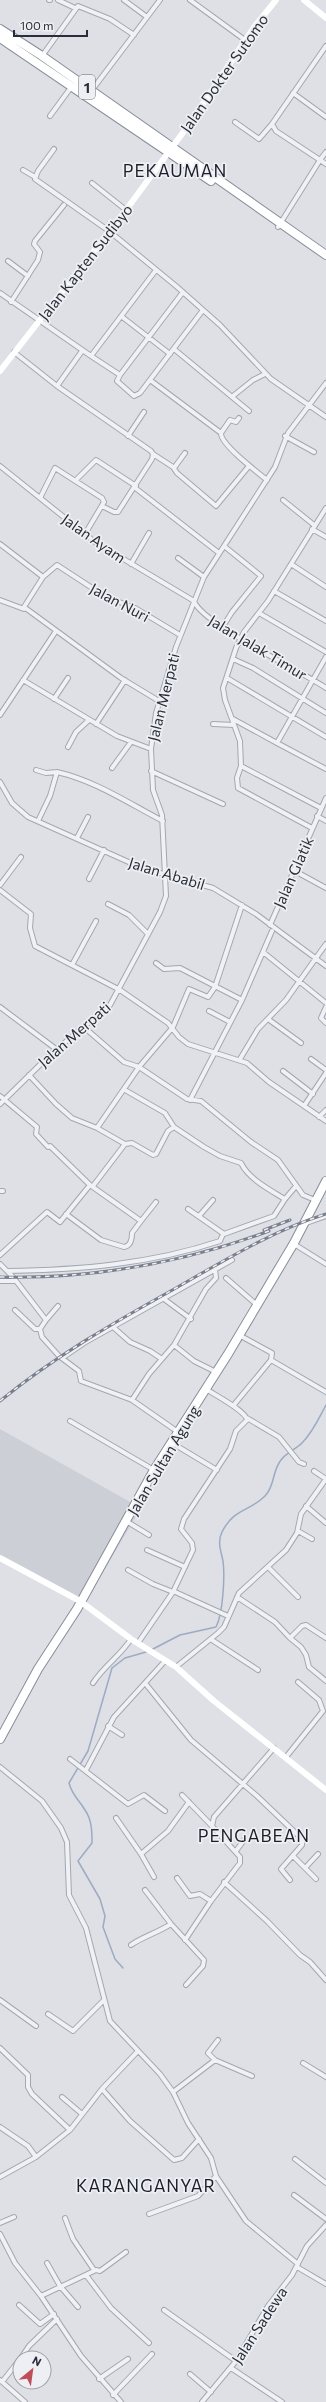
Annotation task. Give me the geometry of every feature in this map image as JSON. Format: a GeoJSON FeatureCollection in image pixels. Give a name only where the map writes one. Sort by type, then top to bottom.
{"type":"FeatureCollection","features":[{"type":"Feature","properties":{"kind":"highway","name":"1"},"geometry":{"type":"LineString","coordinates":[[0,29],[92,90],[170,149]]}},
{"type":"Feature","properties":{"kind":"highway","name":"1"},"geometry":{"type":"LineString","coordinates":[[0,38],[170,149],[279,225],[326,260]]}},
{"type":"Feature","properties":{"kind":"highway","name":"1"},"geometry":{"type":"LineString","coordinates":[[279,225],[326,254]]}},
{"type":"Feature","properties":{"kind":"highway","name":"Jalan Sultan Agung"},"geometry":{"type":"LineString","coordinates":[[0,1739],[38,1669],[80,1601],[154,1470],[206,1389],[294,1244],[315,1200],[325,1185]]}},
{"type":"Feature","properties":{"kind":"main road","name":"Jalan Dokter Sutomo"},"geometry":{"type":"LineString","coordinates":[[170,149],[245,40],[276,0]]}},
{"type":"Feature","properties":{"kind":"main road"},"geometry":{"type":"LineString","coordinates":[[304,0],[326,18]]}},
{"type":"Feature","properties":{"kind":"main road","name":"Jalan Kapten Sudibyo"},"geometry":{"type":"LineString","coordinates":[[0,371],[126,210],[170,149]]}},
{"type":"Feature","properties":{"kind":"main road"},"geometry":{"type":"LineString","coordinates":[[0,1558],[80,1601],[155,1655],[176,1667],[214,1701],[326,1790]]}},
{"type":"Feature","properties":{"kind":"street"},"geometry":{"type":"LineString","coordinates":[[58,0],[75,8],[79,6],[110,19],[134,35]]}},
{"type":"Feature","properties":{"kind":"street"},"geometry":{"type":"LineString","coordinates":[[124,0],[147,17]]}},
{"type":"Feature","properties":{"kind":"street"},"geometry":{"type":"LineString","coordinates":[[92,90],[160,0]]}},
{"type":"Feature","properties":{"kind":"street"},"geometry":{"type":"LineString","coordinates":[[190,0],[245,40]]}},
{"type":"Feature","properties":{"kind":"street"},"geometry":{"type":"LineString","coordinates":[[42,56],[75,8]]}},
{"type":"Feature","properties":{"kind":"street"},"geometry":{"type":"LineString","coordinates":[[234,122],[259,139],[272,124],[326,46]]}},
{"type":"Feature","properties":{"kind":"street"},"geometry":{"type":"LineString","coordinates":[[50,116],[72,86]]}},
{"type":"Feature","properties":{"kind":"street"},"geometry":{"type":"LineString","coordinates":[[293,93],[326,117]]}},
{"type":"Feature","properties":{"kind":"street"},"geometry":{"type":"LineString","coordinates":[[272,124],[276,131],[326,164]]}},
{"type":"Feature","properties":{"kind":"street"},"geometry":{"type":"LineString","coordinates":[[35,177],[54,149]]}},
{"type":"Feature","properties":{"kind":"street"},"geometry":{"type":"LineString","coordinates":[[279,225],[326,152]]}},
{"type":"Feature","properties":{"kind":"street"},"geometry":{"type":"LineString","coordinates":[[23,170],[35,177],[109,231],[203,310],[265,374],[278,385],[326,417]]}},
{"type":"Feature","properties":{"kind":"street"},"geometry":{"type":"LineString","coordinates":[[92,183],[126,210]]}},
{"type":"Feature","properties":{"kind":"street"},"geometry":{"type":"LineString","coordinates":[[11,302],[40,256],[34,244],[35,241],[64,205]]}},
{"type":"Feature","properties":{"kind":"street"},"geometry":{"type":"LineString","coordinates":[[8,261],[28,276]]}},
{"type":"Feature","properties":{"kind":"street"},"geometry":{"type":"LineString","coordinates":[[91,356],[156,270]]}},
{"type":"Feature","properties":{"kind":"street"},"geometry":{"type":"LineString","coordinates":[[183,292],[120,375],[118,384],[136,396],[150,380],[203,310]]}},
{"type":"Feature","properties":{"kind":"street"},"geometry":{"type":"LineString","coordinates":[[0,294],[82,351],[120,375]]}},
{"type":"Feature","properties":{"kind":"street"},"geometry":{"type":"LineString","coordinates":[[121,316],[170,354]]}},
{"type":"Feature","properties":{"kind":"street"},"geometry":{"type":"LineString","coordinates":[[174,349],[233,396],[249,411]]}},
{"type":"Feature","properties":{"kind":"street"},"geometry":{"type":"LineString","coordinates":[[57,386],[82,351]]}},
{"type":"Feature","properties":{"kind":"street"},"geometry":{"type":"LineString","coordinates":[[14,352],[57,386],[174,468],[177,473],[216,506],[250,466]]}},
{"type":"Feature","properties":{"kind":"street"},"geometry":{"type":"LineString","coordinates":[[233,396],[253,380],[265,374]]}},
{"type":"Feature","properties":{"kind":"street"},"geometry":{"type":"LineString","coordinates":[[150,380],[221,433],[223,439],[250,466],[267,480]]}},
{"type":"Feature","properties":{"kind":"street","name":"Jalan Merpati"},"geometry":{"type":"LineString","coordinates":[[0,1104],[56,1049],[106,1010],[120,990],[166,896],[163,821],[153,790],[150,749],[152,729],[159,701],[180,635],[204,577],[267,480],[279,459],[285,436],[308,404],[326,384]]}},
{"type":"Feature","properties":{"kind":"street"},"geometry":{"type":"LineString","coordinates":[[128,436],[144,412]]}},
{"type":"Feature","properties":{"kind":"street"},"geometry":{"type":"LineString","coordinates":[[221,433],[230,420],[236,422],[239,418]]}},
{"type":"Feature","properties":{"kind":"street"},"geometry":{"type":"LineString","coordinates":[[285,436],[314,452]]}},
{"type":"Feature","properties":{"kind":"street"},"geometry":{"type":"LineString","coordinates":[[174,468],[185,453]]}},
{"type":"Feature","properties":{"kind":"street"},"geometry":{"type":"LineString","coordinates":[[102,506],[114,512],[118,512],[153,454]]}},
{"type":"Feature","properties":{"kind":"street"},"geometry":{"type":"LineString","coordinates":[[76,480],[96,460],[135,486],[219,553]]}},
{"type":"Feature","properties":{"kind":"street","name":"Jalan Ayam"},"geometry":{"type":"LineString","coordinates":[[0,466],[85,534],[131,564],[194,601]]}},
{"type":"Feature","properties":{"kind":"street"},"geometry":{"type":"LineString","coordinates":[[40,498],[54,469],[76,480],[102,498],[102,506],[85,534]]}},
{"type":"Feature","properties":{"kind":"street"},"geometry":{"type":"LineString","coordinates":[[283,500],[326,537]]}},
{"type":"Feature","properties":{"kind":"street"},"geometry":{"type":"LineString","coordinates":[[312,828],[241,791],[237,783],[241,766],[240,741],[223,692],[241,638],[259,613],[326,508]]}},
{"type":"Feature","properties":{"kind":"street"},"geometry":{"type":"LineString","coordinates":[[131,564],[149,532]]}},
{"type":"Feature","properties":{"kind":"street"},"geometry":{"type":"LineString","coordinates":[[0,544],[43,577],[24,609]]}},
{"type":"Feature","properties":{"kind":"street"},"geometry":{"type":"LineString","coordinates":[[222,628],[232,612],[261,576],[224,546]]}},
{"type":"Feature","properties":{"kind":"street"},"geometry":{"type":"LineString","coordinates":[[178,558],[204,577]]}},
{"type":"Feature","properties":{"kind":"street"},"geometry":{"type":"LineString","coordinates":[[290,564],[326,588]]}},
{"type":"Feature","properties":{"kind":"street","name":"Jalan Nuri"},"geometry":{"type":"LineString","coordinates":[[43,577],[54,566],[61,566],[106,598],[131,606],[180,635]]}},
{"type":"Feature","properties":{"kind":"street"},"geometry":{"type":"LineString","coordinates":[[274,590],[326,621]]}},
{"type":"Feature","properties":{"kind":"street"},"geometry":{"type":"LineString","coordinates":[[0,600],[24,609],[124,680],[159,701]]}},
{"type":"Feature","properties":{"kind":"street","name":"Jalan Jalak Timur"},"geometry":{"type":"LineString","coordinates":[[194,601],[198,610],[222,628],[326,688]]}},
{"type":"Feature","properties":{"kind":"street"},"geometry":{"type":"LineString","coordinates":[[259,613],[326,652]]}},
{"type":"Feature","properties":{"kind":"street"},"geometry":{"type":"LineString","coordinates":[[0,715],[56,631]]}},
{"type":"Feature","properties":{"kind":"street"},"geometry":{"type":"LineString","coordinates":[[277,743],[326,657]]}},
{"type":"Feature","properties":{"kind":"street"},"geometry":{"type":"LineString","coordinates":[[233,659],[326,713]]}},
{"type":"Feature","properties":{"kind":"street"},"geometry":{"type":"LineString","coordinates":[[54,699],[68,678]]}},
{"type":"Feature","properties":{"kind":"street"},"geometry":{"type":"LineString","coordinates":[[227,678],[326,737]]}},
{"type":"Feature","properties":{"kind":"street"},"geometry":{"type":"LineString","coordinates":[[23,680],[96,724],[131,742],[150,749]]}},
{"type":"Feature","properties":{"kind":"street"},"geometry":{"type":"LineString","coordinates":[[96,724],[124,680]]}},
{"type":"Feature","properties":{"kind":"street"},"geometry":{"type":"LineString","coordinates":[[233,719],[326,769]]}},
{"type":"Feature","properties":{"kind":"street"},"geometry":{"type":"LineString","coordinates":[[68,747],[76,732],[89,720]]}},
{"type":"Feature","properties":{"kind":"street"},"geometry":{"type":"LineString","coordinates":[[213,724],[234,725]]}},
{"type":"Feature","properties":{"kind":"street"},"geometry":{"type":"LineString","coordinates":[[112,768],[131,742]]}},
{"type":"Feature","properties":{"kind":"street"},"geometry":{"type":"LineString","coordinates":[[241,766],[320,808]]}},
{"type":"Feature","properties":{"kind":"street"},"geometry":{"type":"LineString","coordinates":[[36,770],[46,773],[57,772],[82,779],[134,804],[145,812],[163,821]]}},
{"type":"Feature","properties":{"kind":"street"},"geometry":{"type":"LineString","coordinates":[[151,771],[222,804]]}},
{"type":"Feature","properties":{"kind":"street"},"geometry":{"type":"LineString","coordinates":[[38,821],[50,796],[57,772]]}},
{"type":"Feature","properties":{"kind":"street","name":"Jalan Ababil"},"geometry":{"type":"LineString","coordinates":[[0,782],[15,806],[25,815],[142,868],[213,888],[242,905],[326,966]]}},
{"type":"Feature","properties":{"kind":"street","name":"Jalan Glatik"},"geometry":{"type":"LineString","coordinates":[[270,925],[320,808],[326,798]]}},
{"type":"Feature","properties":{"kind":"street"},"geometry":{"type":"LineString","coordinates":[[317,816],[326,821]]}},
{"type":"Feature","properties":{"kind":"street"},"geometry":{"type":"LineString","coordinates":[[77,838],[88,817]]}},
{"type":"Feature","properties":{"kind":"street"},"geometry":{"type":"LineString","coordinates":[[89,878],[104,850]]}},
{"type":"Feature","properties":{"kind":"street"},"geometry":{"type":"LineString","coordinates":[[0,885],[20,857]]}},
{"type":"Feature","properties":{"kind":"street"},"geometry":{"type":"LineString","coordinates":[[293,870],[326,888]]}},
{"type":"Feature","properties":{"kind":"street"},"geometry":{"type":"LineString","coordinates":[[0,890],[31,914],[30,928],[35,946],[120,990],[173,1027],[179,1037],[188,1044],[213,1054],[240,1059],[326,1121]]}},
{"type":"Feature","properties":{"kind":"street"},"geometry":{"type":"LineString","coordinates":[[108,904],[129,914],[148,934]]}},
{"type":"Feature","properties":{"kind":"street"},"geometry":{"type":"LineString","coordinates":[[97,1128],[125,1090],[139,1067],[173,1027],[189,989],[208,997],[215,987],[242,905]]}},
{"type":"Feature","properties":{"kind":"street"},"geometry":{"type":"LineString","coordinates":[[72,965],[96,921]]}},
{"type":"Feature","properties":{"kind":"street"},"geometry":{"type":"LineString","coordinates":[[190,1100],[242,1000],[272,931]]}},
{"type":"Feature","properties":{"kind":"street"},"geometry":{"type":"LineString","coordinates":[[240,1059],[258,1029],[286,1000],[315,957],[326,944]]}},
{"type":"Feature","properties":{"kind":"street"},"geometry":{"type":"LineString","coordinates":[[263,952],[300,980],[326,1003]]}},
{"type":"Feature","properties":{"kind":"street"},"geometry":{"type":"LineString","coordinates":[[156,963],[164,969],[180,968],[242,1000]]}},
{"type":"Feature","properties":{"kind":"street"},"geometry":{"type":"LineString","coordinates":[[0,1006],[56,1049]]}},
{"type":"Feature","properties":{"kind":"street"},"geometry":{"type":"LineString","coordinates":[[326,1007],[321,1018],[326,1023]]}},
{"type":"Feature","properties":{"kind":"street"},"geometry":{"type":"LineString","coordinates":[[209,1011],[230,1022]]}},
{"type":"Feature","properties":{"kind":"street"},"geometry":{"type":"LineString","coordinates":[[268,1018],[301,1043]]}},
{"type":"Feature","properties":{"kind":"street"},"geometry":{"type":"LineString","coordinates":[[84,1028],[124,1062],[139,1067],[190,1100],[201,1101],[250,1142],[278,1160],[303,1194],[315,1200]]}},
{"type":"Feature","properties":{"kind":"street"},"geometry":{"type":"LineString","coordinates":[[304,1106],[326,1072],[311,1058]]}},
{"type":"Feature","properties":{"kind":"street"},"geometry":{"type":"LineString","coordinates":[[283,1071],[313,1094]]}},
{"type":"Feature","properties":{"kind":"street"},"geometry":{"type":"LineString","coordinates":[[29,1075],[66,1113],[125,1144],[132,1143],[155,1155],[168,1131],[174,1128]]}},
{"type":"Feature","properties":{"kind":"street"},"geometry":{"type":"LineString","coordinates":[[125,1090],[167,1114],[174,1128],[218,1155],[240,1162],[247,1172],[262,1186],[285,1199]]}},
{"type":"Feature","properties":{"kind":"street"},"geometry":{"type":"LineString","coordinates":[[0,1096],[37,1126],[36,1134],[48,1147],[50,1146],[91,1186],[141,1221]]}},
{"type":"Feature","properties":{"kind":"street"},"geometry":{"type":"LineString","coordinates":[[319,1117],[326,1110]]}},
{"type":"Feature","properties":{"kind":"street"},"geometry":{"type":"LineString","coordinates":[[0,1255],[47,1212],[59,1222],[125,1144]]}},
{"type":"Feature","properties":{"kind":"street"},"geometry":{"type":"LineString","coordinates":[[4,1269],[51,1271],[125,1264],[132,1261],[202,1247],[220,1241],[223,1234],[274,1216],[296,1186]]}},
{"type":"Feature","properties":{"kind":"street"},"geometry":{"type":"LineString","coordinates":[[199,1216],[213,1200]]}},
{"type":"Feature","properties":{"kind":"street"},"geometry":{"type":"LineString","coordinates":[[66,1214],[98,1238],[124,1247],[129,1244],[132,1238],[132,1233],[156,1202]]}},
{"type":"Feature","properties":{"kind":"street"},"geometry":{"type":"LineString","coordinates":[[188,1208],[223,1234]]}},
{"type":"Feature","properties":{"kind":"street"},"geometry":{"type":"LineString","coordinates":[[302,1226],[326,1216]]}},
{"type":"Feature","properties":{"kind":"street"},"geometry":{"type":"LineString","coordinates":[[294,1244],[326,1264]]}},
{"type":"Feature","properties":{"kind":"street"},"geometry":{"type":"LineString","coordinates":[[62,1358],[113,1327],[232,1260]]}},
{"type":"Feature","properties":{"kind":"street"},"geometry":{"type":"LineString","coordinates":[[0,1264],[16,1281],[46,1320]]}},
{"type":"Feature","properties":{"kind":"street"},"geometry":{"type":"LineString","coordinates":[[132,1400],[174,1345],[191,1319],[206,1289],[216,1278],[215,1269]]}},
{"type":"Feature","properties":{"kind":"street"},"geometry":{"type":"LineString","coordinates":[[226,1278],[239,1291],[257,1305]]}},
{"type":"Feature","properties":{"kind":"street"},"geometry":{"type":"LineString","coordinates":[[0,1281],[16,1281]]}},
{"type":"Feature","properties":{"kind":"street"},"geometry":{"type":"LineString","coordinates":[[164,1299],[191,1319]]}},
{"type":"Feature","properties":{"kind":"street"},"geometry":{"type":"LineString","coordinates":[[58,1306],[40,1329],[42,1337],[62,1358],[76,1367],[83,1382],[132,1400],[178,1432]]}},
{"type":"Feature","properties":{"kind":"street"},"geometry":{"type":"LineString","coordinates":[[16,1310],[35,1329],[40,1329]]}},
{"type":"Feature","properties":{"kind":"street"},"geometry":{"type":"LineString","coordinates":[[113,1327],[130,1342],[150,1351],[162,1359]]}},
{"type":"Feature","properties":{"kind":"street"},"geometry":{"type":"LineString","coordinates":[[234,1406],[271,1360],[272,1353],[239,1335]]}},
{"type":"Feature","properties":{"kind":"street"},"geometry":{"type":"LineString","coordinates":[[174,1345],[194,1361],[216,1372]]}},
{"type":"Feature","properties":{"kind":"street"},"geometry":{"type":"LineString","coordinates":[[271,1360],[326,1392]]}},
{"type":"Feature","properties":{"kind":"street"},"geometry":{"type":"LineString","coordinates":[[206,1389],[234,1406],[247,1418],[273,1432],[294,1453],[299,1462],[304,1464]]}},
{"type":"Feature","properties":{"kind":"street"},"geometry":{"type":"LineString","coordinates":[[138,1643],[173,1591],[194,1547],[183,1533],[182,1525],[230,1449],[236,1432],[247,1418]]}},
{"type":"Feature","properties":{"kind":"street"},"geometry":{"type":"LineString","coordinates":[[70,1421],[154,1470]]}},
{"type":"Feature","properties":{"kind":"street"},"geometry":{"type":"LineString","coordinates":[[171,1443],[217,1470]]}},
{"type":"Feature","properties":{"kind":"street"},"geometry":{"type":"LineString","coordinates":[[176,1667],[212,1640],[224,1627],[226,1616],[237,1597],[269,1568],[286,1550],[298,1531],[299,1518],[326,1479],[314,1471]]}},
{"type":"Feature","properties":{"kind":"street"},"geometry":{"type":"LineString","coordinates":[[306,1506],[326,1523]]}},
{"type":"Feature","properties":{"kind":"street"},"geometry":{"type":"LineString","coordinates":[[126,1520],[149,1535]]}},
{"type":"Feature","properties":{"kind":"street"},"geometry":{"type":"LineString","coordinates":[[298,1531],[312,1539]]}},
{"type":"Feature","properties":{"kind":"street"},"geometry":{"type":"LineString","coordinates":[[147,1550],[185,1567]]}},
{"type":"Feature","properties":{"kind":"street"},"geometry":{"type":"LineString","coordinates":[[269,1568],[298,1597]]}},
{"type":"Feature","properties":{"kind":"street"},"geometry":{"type":"LineString","coordinates":[[128,1570],[153,1584],[173,1591],[226,1616]]}},
{"type":"Feature","properties":{"kind":"street"},"geometry":{"type":"LineString","coordinates":[[237,1597],[275,1622],[301,1647],[306,1655],[309,1667],[326,1681]]}},
{"type":"Feature","properties":{"kind":"street"},"geometry":{"type":"LineString","coordinates":[[290,1638],[302,1626],[306,1625],[326,1638]]}},
{"type":"Feature","properties":{"kind":"street"},"geometry":{"type":"LineString","coordinates":[[93,1683],[101,1670],[126,1648],[132,1639]]}},
{"type":"Feature","properties":{"kind":"street"},"geometry":{"type":"LineString","coordinates":[[212,1640],[258,1670]]}},
{"type":"Feature","properties":{"kind":"street"},"geometry":{"type":"LineString","coordinates":[[86,1770],[108,1726],[122,1706],[166,1661]]}},
{"type":"Feature","properties":{"kind":"street"},"geometry":{"type":"LineString","coordinates":[[145,1682],[191,1740],[257,1796],[302,1839],[302,1845],[281,1869],[290,1880]]}},
{"type":"Feature","properties":{"kind":"street"},"geometry":{"type":"LineString","coordinates":[[286,1757],[325,1712],[319,1700],[298,1682]]}},
{"type":"Feature","properties":{"kind":"street"},"geometry":{"type":"LineString","coordinates":[[108,1726],[122,1735]]}},
{"type":"Feature","properties":{"kind":"street"},"geometry":{"type":"LineString","coordinates":[[212,1826],[216,1814],[274,1748]]}},
{"type":"Feature","properties":{"kind":"street"},"geometry":{"type":"LineString","coordinates":[[70,1759],[128,1804],[144,1795],[165,1811]]}},
{"type":"Feature","properties":{"kind":"street"},"geometry":{"type":"LineString","coordinates":[[0,1767],[42,1801],[61,1828],[67,1842],[69,1895],[86,1928],[110,2021],[160,2074],[173,2092],[188,2123],[213,2161],[216,2176],[246,2221],[300,2267],[326,2284]]}},
{"type":"Feature","properties":{"kind":"street"},"geometry":{"type":"LineString","coordinates":[[182,1795],[236,1851],[241,1861],[224,1882],[185,1940]]}},
{"type":"Feature","properties":{"kind":"street"},"geometry":{"type":"LineString","coordinates":[[141,1854],[168,1831],[188,1802]]}},
{"type":"Feature","properties":{"kind":"street"},"geometry":{"type":"LineString","coordinates":[[116,1818],[141,1854],[154,1877]]}},
{"type":"Feature","properties":{"kind":"street"},"geometry":{"type":"LineString","coordinates":[[236,1851],[244,1840]]}},
{"type":"Feature","properties":{"kind":"street"},"geometry":{"type":"LineString","coordinates":[[305,1868],[318,1854]]}},
{"type":"Feature","properties":{"kind":"street"},"geometry":{"type":"LineString","coordinates":[[293,1856],[316,1879]]}},
{"type":"Feature","properties":{"kind":"street"},"geometry":{"type":"LineString","coordinates":[[177,1878],[190,1896],[200,1894],[211,1901]]}},
{"type":"Feature","properties":{"kind":"street"},"geometry":{"type":"LineString","coordinates":[[224,1882],[267,1921],[300,1955],[310,1962],[326,1980]]}},
{"type":"Feature","properties":{"kind":"street"},"geometry":{"type":"LineString","coordinates":[[145,1890],[170,1924],[202,1957],[204,1963],[186,1985]]}},
{"type":"Feature","properties":{"kind":"street"},"geometry":{"type":"LineString","coordinates":[[131,1945],[138,1940],[155,1934],[170,1924]]}},
{"type":"Feature","properties":{"kind":"street"},"geometry":{"type":"LineString","coordinates":[[0,2000],[36,2026]]}},
{"type":"Feature","properties":{"kind":"street"},"geometry":{"type":"LineString","coordinates":[[48,2014],[74,2031],[104,2000]]}},
{"type":"Feature","properties":{"kind":"street"},"geometry":{"type":"LineString","coordinates":[[218,2040],[208,2053],[215,2060],[252,2076]]}},
{"type":"Feature","properties":{"kind":"street"},"geometry":{"type":"LineString","coordinates":[[0,2048],[28,2075],[28,2088],[32,2094],[70,2130]]}},
{"type":"Feature","properties":{"kind":"street"},"geometry":{"type":"LineString","coordinates":[[0,2177],[36,2157],[70,2130],[102,2089],[138,2051]]}},
{"type":"Feature","properties":{"kind":"street"},"geometry":{"type":"LineString","coordinates":[[173,2092],[215,2060]]}},
{"type":"Feature","properties":{"kind":"street"},"geometry":{"type":"LineString","coordinates":[[303,2063],[326,2077]]}},
{"type":"Feature","properties":{"kind":"street"},"geometry":{"type":"LineString","coordinates":[[102,2089],[140,2131],[174,2160],[182,2158],[198,2139]]}},
{"type":"Feature","properties":{"kind":"street"},"geometry":{"type":"LineString","coordinates":[[62,2097],[82,2114]]}},
{"type":"Feature","properties":{"kind":"street"},"geometry":{"type":"LineString","coordinates":[[0,2127],[28,2146],[36,2157]]}},
{"type":"Feature","properties":{"kind":"street"},"geometry":{"type":"LineString","coordinates":[[295,2159],[326,2184]]}},
{"type":"Feature","properties":{"kind":"street"},"geometry":{"type":"LineString","coordinates":[[148,2214],[198,2196],[216,2176]]}},
{"type":"Feature","properties":{"kind":"street"},"geometry":{"type":"LineString","coordinates":[[294,2195],[326,2219]]}},
{"type":"Feature","properties":{"kind":"street"},"geometry":{"type":"LineString","coordinates":[[0,2223],[14,2217]]}},
{"type":"Feature","properties":{"kind":"street"},"geometry":{"type":"LineString","coordinates":[[65,2218],[73,2239],[94,2270]]}},
{"type":"Feature","properties":{"kind":"street","name":"Jalan Sadewa"},"geometry":{"type":"LineString","coordinates":[[202,2402],[210,2392],[234,2370],[236,2361],[268,2306],[300,2267],[307,2246],[326,2225]]}},
{"type":"Feature","properties":{"kind":"street"},"geometry":{"type":"LineString","coordinates":[[0,2234],[15,2263],[54,2314],[81,2356],[99,2379],[121,2402]]}},
{"type":"Feature","properties":{"kind":"street"},"geometry":{"type":"LineString","coordinates":[[41,2296],[94,2270],[100,2271],[126,2252]]}},
{"type":"Feature","properties":{"kind":"street"},"geometry":{"type":"LineString","coordinates":[[47,2263],[60,2286],[78,2307]]}},
{"type":"Feature","properties":{"kind":"street"},"geometry":{"type":"LineString","coordinates":[[86,2275],[111,2308],[149,2343]]}},
{"type":"Feature","properties":{"kind":"street"},"geometry":{"type":"LineString","coordinates":[[19,2305],[40,2324],[54,2314]]}},
{"type":"Feature","properties":{"kind":"street"},"geometry":{"type":"LineString","coordinates":[[164,2310],[236,2361]]}},
{"type":"Feature","properties":{"kind":"street"},"geometry":{"type":"LineString","coordinates":[[26,2350],[57,2319]]}},
{"type":"Feature","properties":{"kind":"street"},"geometry":{"type":"LineString","coordinates":[[113,2395],[152,2354]]}},
{"type":"Feature","properties":{"kind":"street"},"geometry":{"type":"LineString","coordinates":[[99,2379],[128,2359]]}},
{"type":"Feature","properties":{"kind":"street"},"geometry":{"type":"LineString","coordinates":[[12,2368],[1,2381],[25,2402]]}},
{"type":"Feature","properties":{"kind":"street"},"geometry":{"type":"LineString","coordinates":[[234,2370],[282,2402]]}},
{"type":"Feature","properties":{"kind":"street"},"geometry":{"type":"LineString","coordinates":[[190,2374],[210,2392]]}},
{"type":"Feature","properties":{"kind":"shaded area"},"geometry":{"type":"Polygon","coordinates":[[[0,1429],[141,1508],[93,1589],[80,1601],[0,1558],[0,1429]]]}},
{"type":"Feature","properties":{"kind":"waterway"},"geometry":{"type":"LineString","coordinates":[[151,1650],[180,1635],[216,1627],[222,1604],[224,1585],[224,1568],[220,1550],[222,1532],[232,1518],[265,1496],[270,1488],[278,1464],[286,1455],[306,1439],[316,1425],[326,1405]]}},
{"type":"Feature","properties":{"kind":"waterway"},"geometry":{"type":"LineString","coordinates":[[123,1968],[115,1959],[103,1927],[105,1916],[100,1899],[78,1861],[92,1843],[92,1830],[87,1814],[69,1783],[88,1751],[112,1668],[125,1658],[146,1652]]}},
{"type":"Feature","properties":{"kind":"railway"},"geometry":{"type":"LineString","coordinates":[[0,1401],[64,1354],[130,1314],[249,1247],[287,1229],[326,1214]]}},
{"type":"Feature","properties":{"kind":"railway"},"geometry":{"type":"LineString","coordinates":[[264,1230],[290,1220]]}},
{"type":"Feature","properties":{"kind":"railway"},"geometry":{"type":"LineString","coordinates":[[0,1277],[69,1275],[137,1267],[204,1252],[269,1231]]}},
{"type":"Feature","properties":{"kind":"district","name":"PEKAUMAN"},"geometry":{"type":"Point","coordinates":[175,170]}},
{"type":"Feature","properties":{"kind":"district","name":"PENGABEAN"},"geometry":{"type":"Point","coordinates":[254,1835]}},
{"type":"Feature","properties":{"kind":"district","name":"KARANGANYAR"},"geometry":{"type":"Point","coordinates":[146,2185]}}]}
